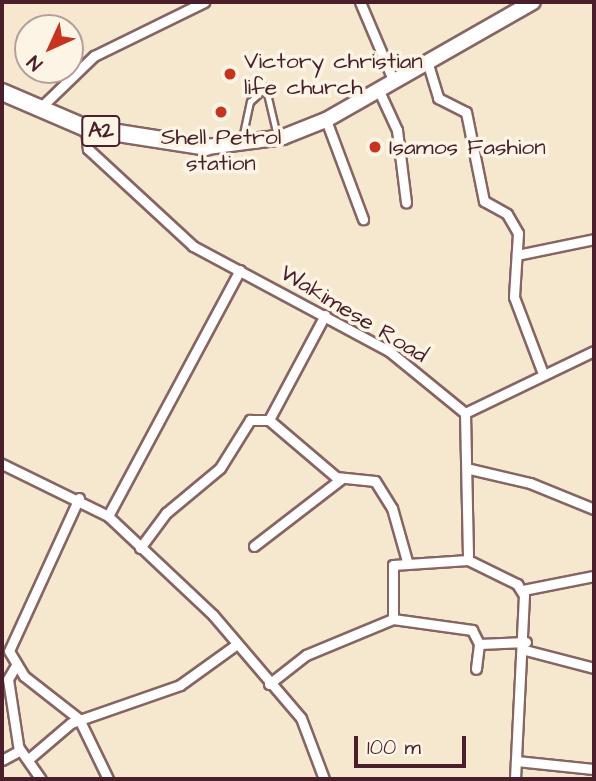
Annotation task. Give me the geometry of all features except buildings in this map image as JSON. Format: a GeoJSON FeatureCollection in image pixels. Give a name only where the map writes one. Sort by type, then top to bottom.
{"type":"FeatureCollection","features":[{"type":"Feature","properties":{"kind":"highway","name":"A2"},"geometry":{"type":"LineString","coordinates":[[2,92],[85,132]]}},
{"type":"Feature","properties":{"kind":"highway","name":"A2"},"geometry":{"type":"LineString","coordinates":[[2,102],[85,132],[207,147]]}},
{"type":"Feature","properties":{"kind":"main road","name":"A2"},"geometry":{"type":"LineString","coordinates":[[207,147],[278,138],[326,120],[533,2]]}},
{"type":"Feature","properties":{"kind":"street"},"geometry":{"type":"LineString","coordinates":[[178,2],[186,12]]}},
{"type":"Feature","properties":{"kind":"street"},"geometry":{"type":"LineString","coordinates":[[37,110],[94,56],[204,2]]}},
{"type":"Feature","properties":{"kind":"street"},"geometry":{"type":"LineString","coordinates":[[360,2],[394,82]]}},
{"type":"Feature","properties":{"kind":"street"},"geometry":{"type":"LineString","coordinates":[[426,61],[438,98],[466,112],[484,201],[513,221],[517,255],[518,319],[531,335],[542,371]]}},
{"type":"Feature","properties":{"kind":"street"},"geometry":{"type":"LineString","coordinates":[[379,91],[397,130],[406,202]]}},
{"type":"Feature","properties":{"kind":"street"},"geometry":{"type":"LineString","coordinates":[[326,120],[363,219]]}},
{"type":"Feature","properties":{"kind":"street","name":"Wakimese Road"},"geometry":{"type":"LineString","coordinates":[[85,132],[96,157],[193,246],[388,351],[465,413]]}},
{"type":"Feature","properties":{"kind":"street"},"geometry":{"type":"LineString","coordinates":[[517,255],[594,239]]}},
{"type":"Feature","properties":{"kind":"street"},"geometry":{"type":"LineString","coordinates":[[108,516],[240,270]]}},
{"type":"Feature","properties":{"kind":"street"},"geometry":{"type":"LineString","coordinates":[[269,420],[324,315]]}},
{"type":"Feature","properties":{"kind":"street"},"geometry":{"type":"LineString","coordinates":[[468,560],[470,469],[465,413],[542,371],[594,351]]}},
{"type":"Feature","properties":{"kind":"street"},"geometry":{"type":"LineString","coordinates":[[140,548],[166,513],[220,468],[250,420],[269,420],[341,479],[378,485],[407,561]]}},
{"type":"Feature","properties":{"kind":"street"},"geometry":{"type":"LineString","coordinates":[[2,464],[79,498],[108,516],[237,644],[309,729],[324,779]]}},
{"type":"Feature","properties":{"kind":"street"},"geometry":{"type":"LineString","coordinates":[[470,469],[530,483],[594,509]]}},
{"type":"Feature","properties":{"kind":"street"},"geometry":{"type":"LineString","coordinates":[[254,546],[341,479]]}},
{"type":"Feature","properties":{"kind":"street"},"geometry":{"type":"LineString","coordinates":[[79,498],[10,646],[15,667],[79,719],[108,779]]}},
{"type":"Feature","properties":{"kind":"street"},"geometry":{"type":"LineString","coordinates":[[393,619],[392,569],[407,561],[468,560],[523,590],[594,576]]}},
{"type":"Feature","properties":{"kind":"street"},"geometry":{"type":"LineString","coordinates":[[515,779],[525,646],[523,590]]}},
{"type":"Feature","properties":{"kind":"street"},"geometry":{"type":"LineString","coordinates":[[269,684],[306,655],[393,619],[468,628],[479,644],[476,669]]}},
{"type":"Feature","properties":{"kind":"street"},"geometry":{"type":"LineString","coordinates":[[30,757],[79,719],[180,685],[237,644]]}},
{"type":"Feature","properties":{"kind":"street"},"geometry":{"type":"LineString","coordinates":[[479,644],[525,646],[594,668]]}},
{"type":"Feature","properties":{"kind":"street"},"geometry":{"type":"LineString","coordinates":[[15,667],[9,679],[19,748],[30,757],[41,779]]}},
{"type":"Feature","properties":{"kind":"street"},"geometry":{"type":"LineString","coordinates":[[2,760],[19,748]]}},
{"type":"Feature","properties":{"kind":"street"},"geometry":{"type":"LineString","coordinates":[[516,761],[594,769]]}},
{"type":"Feature","properties":{"kind":"lane"},"geometry":{"type":"LineString","coordinates":[[242,143],[250,102],[266,86],[278,138]]}},
{"type":"Feature","properties":{"kind":"place","name":"Victory christian life church"},"geometry":{"type":"Point","coordinates":[230,74]}},
{"type":"Feature","properties":{"kind":"place","name":"Shell Petrol station"},"geometry":{"type":"Point","coordinates":[221,112]}},
{"type":"Feature","properties":{"kind":"place","name":"Isamos Fashion"},"geometry":{"type":"Point","coordinates":[375,147]}}]}
